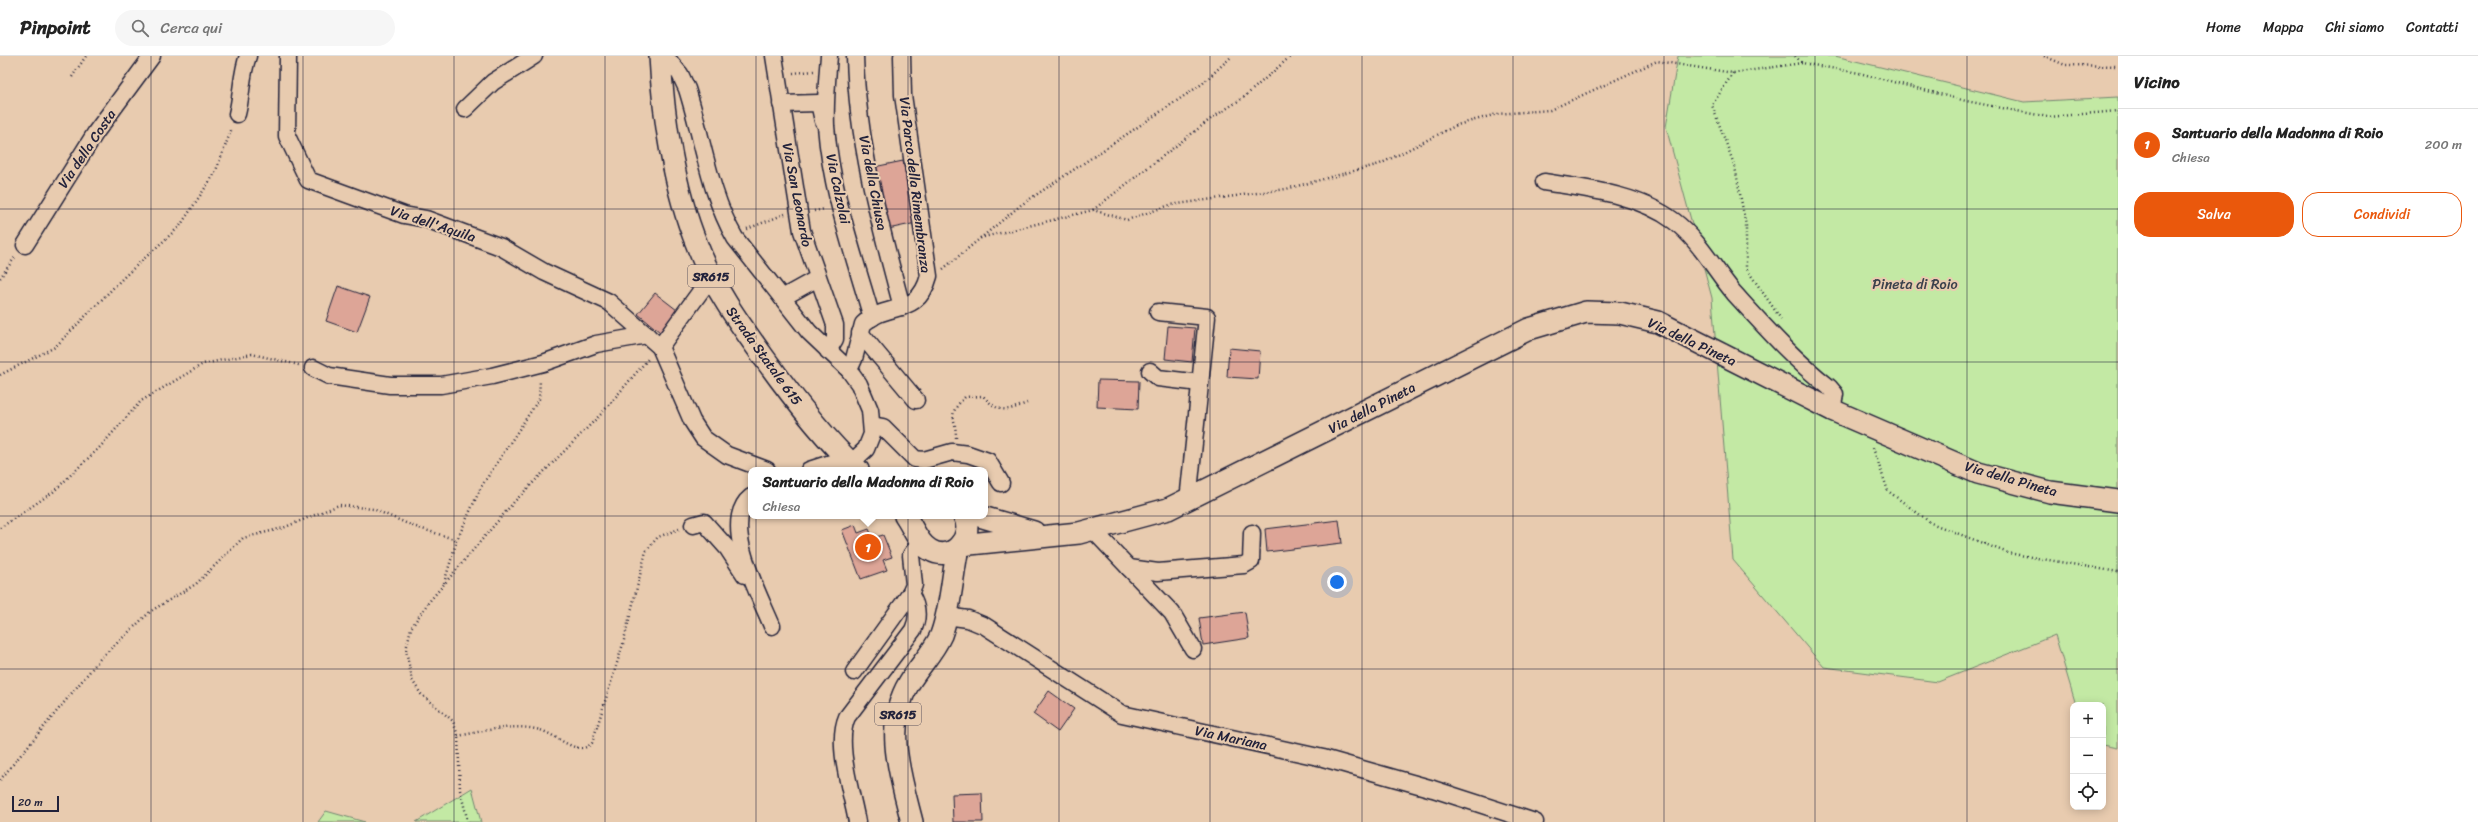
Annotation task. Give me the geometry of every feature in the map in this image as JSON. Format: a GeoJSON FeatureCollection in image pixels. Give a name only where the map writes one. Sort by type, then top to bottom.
{"type":"FeatureCollection","features":[{"type":"Feature","properties":{"kind":"main road","name":"Strada Statale 615"},"geometry":{"type":"LineString","coordinates":[[660,56],[666,118],[678,182],[694,236],[711,277],[739,322],[793,397],[852,464]]}},
{"type":"Feature","properties":{"kind":"main road","name":"Via della Pineta"},"geometry":{"type":"LineString","coordinates":[[920,535],[932,552],[940,553],[951,552],[959,547],[1093,530],[1149,515],[1188,501],[1529,329],[1586,312],[1620,313],[1658,322],[1832,410],[1978,473],[2050,492],[2118,501]]}},
{"type":"Feature","properties":{"kind":"main road","name":"SR615"},"geometry":{"type":"LineString","coordinates":[[907,519],[920,535],[943,577],[946,611]]}},
{"type":"Feature","properties":{"kind":"main road","name":"SR615"},"geometry":{"type":"LineString","coordinates":[[912,822],[897,764],[896,739],[898,718],[909,683],[932,653],[946,611],[959,547],[967,531],[965,519]]}},
{"type":"Feature","properties":{"kind":"main road","name":"Via della Pineta"},"geometry":{"type":"LineString","coordinates":[[988,519],[1031,532],[1059,535]]}},
{"type":"Feature","properties":{"kind":"street","name":"Via della Costa"},"geometry":{"type":"LineString","coordinates":[[25,244],[96,132],[152,56]]}},
{"type":"Feature","properties":{"kind":"street"},"geometry":{"type":"LineString","coordinates":[[237,114],[241,99],[244,67],[248,56]]}},
{"type":"Feature","properties":{"kind":"street","name":"Via dell'Aquila"},"geometry":{"type":"LineString","coordinates":[[288,56],[287,136],[308,180],[404,215],[426,219],[501,246],[544,272],[609,302],[660,347],[692,421],[702,438],[726,455],[759,467]]}},
{"type":"Feature","properties":{"kind":"street"},"geometry":{"type":"LineString","coordinates":[[465,109],[493,82],[534,56]]}},
{"type":"Feature","properties":{"kind":"street"},"geometry":{"type":"LineString","coordinates":[[665,56],[680,74],[687,89],[723,214],[733,234],[782,298],[828,351],[849,370],[858,381],[866,400],[872,425],[868,446],[852,464],[830,467]]}},
{"type":"Feature","properties":{"kind":"street","name":"Via San Leonardo"},"geometry":{"type":"LineString","coordinates":[[774,56],[797,209],[806,246],[835,325],[835,339],[828,351]]}},
{"type":"Feature","properties":{"kind":"street","name":"Via della Chiusa"},"geometry":{"type":"LineString","coordinates":[[855,56],[860,109],[871,184],[902,307]]}},
{"type":"Feature","properties":{"kind":"street","name":"Via Parco della Rimembranza"},"geometry":{"type":"LineString","coordinates":[[872,318],[902,307],[920,297],[929,276],[904,102],[902,56]]}},
{"type":"Feature","properties":{"kind":"street","name":"Via Calzolai"},"geometry":{"type":"LineString","coordinates":[[828,64],[826,125],[840,206],[872,318]]}},
{"type":"Feature","properties":{"kind":"street"},"geometry":{"type":"LineString","coordinates":[[781,104],[818,103],[822,120],[826,125]]}},
{"type":"Feature","properties":{"kind":"street"},"geometry":{"type":"LineString","coordinates":[[1544,182],[1599,190],[1636,202],[1673,220],[1691,236],[1734,292],[1789,353],[1832,390],[1835,401],[1832,410]]}},
{"type":"Feature","properties":{"kind":"street"},"geometry":{"type":"LineString","coordinates":[[660,347],[711,277]]}},
{"type":"Feature","properties":{"kind":"street"},"geometry":{"type":"LineString","coordinates":[[782,298],[818,278]]}},
{"type":"Feature","properties":{"kind":"street"},"geometry":{"type":"LineString","coordinates":[[1158,312],[1207,317],[1188,501]]}},
{"type":"Feature","properties":{"kind":"street"},"geometry":{"type":"LineString","coordinates":[[849,370],[854,359],[862,325],[872,318]]}},
{"type":"Feature","properties":{"kind":"street"},"geometry":{"type":"LineString","coordinates":[[860,333],[916,400]]}},
{"type":"Feature","properties":{"kind":"street"},"geometry":{"type":"LineString","coordinates":[[313,368],[329,376],[390,385],[441,385],[459,383],[535,365],[596,344],[647,335]]}},
{"type":"Feature","properties":{"kind":"street"},"geometry":{"type":"LineString","coordinates":[[1150,371],[1158,378],[1200,383]]}},
{"type":"Feature","properties":{"kind":"street"},"geometry":{"type":"LineString","coordinates":[[872,425],[883,427],[915,459],[924,460],[952,452],[968,454],[988,461],[1001,483]]}},
{"type":"Feature","properties":{"kind":"street"},"geometry":{"type":"LineString","coordinates":[[748,499],[739,513],[738,529],[742,548],[772,626]]}},
{"type":"Feature","properties":{"kind":"street"},"geometry":{"type":"LineString","coordinates":[[693,525],[704,522],[728,549],[740,571],[755,584]]}},
{"type":"Feature","properties":{"kind":"street"},"geometry":{"type":"LineString","coordinates":[[1093,530],[1172,613],[1193,649]]}},
{"type":"Feature","properties":{"kind":"street"},"geometry":{"type":"LineString","coordinates":[[1130,568],[1158,572],[1244,565],[1251,561],[1252,533]]}},
{"type":"Feature","properties":{"kind":"street"},"geometry":{"type":"LineString","coordinates":[[854,672],[910,594],[914,585],[911,555],[920,535]]}},
{"type":"Feature","properties":{"kind":"street"},"geometry":{"type":"LineString","coordinates":[[857,822],[843,748],[843,725],[847,717],[913,630],[917,622],[917,609],[910,594]]}},
{"type":"Feature","properties":{"kind":"street","name":"Via Mariana"},"geometry":{"type":"LineString","coordinates":[[946,611],[985,626],[1122,714],[1322,758],[1433,789],[1535,822]]}},
{"type":"Feature","properties":{"kind":"path"},"geometry":{"type":"LineString","coordinates":[[72,77],[86,56]]}},
{"type":"Feature","properties":{"kind":"path"},"geometry":{"type":"LineString","coordinates":[[929,276],[942,270],[1021,205],[1202,84],[1232,56]]}},
{"type":"Feature","properties":{"kind":"path"},"geometry":{"type":"LineString","coordinates":[[980,238],[1093,210],[1212,118],[1243,98],[1291,56]]}},
{"type":"Feature","properties":{"kind":"path"},"geometry":{"type":"LineString","coordinates":[[1795,56],[1802,63]]}},
{"type":"Feature","properties":{"kind":"path"},"geometry":{"type":"LineString","coordinates":[[2044,56],[2065,65],[2118,66]]}},
{"type":"Feature","properties":{"kind":"path"},"geometry":{"type":"LineString","coordinates":[[1093,210],[1127,220],[1170,205],[1293,187],[1380,164],[1457,125],[1497,114],[1550,110],[1657,61],[1733,73],[1802,63],[1859,73],[1966,101],[2048,117],[2118,111]]}},
{"type":"Feature","properties":{"kind":"path"},"geometry":{"type":"LineString","coordinates":[[776,75],[828,64]]}},
{"type":"Feature","properties":{"kind":"path"},"geometry":{"type":"LineString","coordinates":[[1733,73],[1712,105],[1735,167],[1746,226],[1746,268],[1785,325]]}},
{"type":"Feature","properties":{"kind":"path"},"geometry":{"type":"LineString","coordinates":[[0,375],[55,347],[124,277],[180,226],[215,173],[237,114]]}},
{"type":"Feature","properties":{"kind":"path"},"geometry":{"type":"LineString","coordinates":[[733,234],[797,209]]}},
{"type":"Feature","properties":{"kind":"path"},"geometry":{"type":"LineString","coordinates":[[0,278],[25,244]]}},
{"type":"Feature","properties":{"kind":"path"},"geometry":{"type":"LineString","coordinates":[[468,822],[460,790],[458,736],[453,721],[421,694],[412,680],[406,650],[411,628],[428,603],[514,502],[602,413],[636,370],[660,347]]}},
{"type":"Feature","properties":{"kind":"path"},"geometry":{"type":"LineString","coordinates":[[0,528],[53,492],[100,447],[141,401],[203,364],[252,354],[313,368]]}},
{"type":"Feature","properties":{"kind":"path"},"geometry":{"type":"LineString","coordinates":[[444,585],[457,540],[481,487],[538,399],[540,381],[535,365]]}},
{"type":"Feature","properties":{"kind":"path"},"geometry":{"type":"LineString","coordinates":[[952,452],[956,440],[952,416],[954,408],[965,397],[984,396],[1001,410],[1026,404]]}},
{"type":"Feature","properties":{"kind":"path"},"geometry":{"type":"LineString","coordinates":[[1865,425],[1888,491],[1931,523],[2008,553],[2118,572]]}},
{"type":"Feature","properties":{"kind":"path"},"geometry":{"type":"LineString","coordinates":[[0,780],[100,659],[151,611],[196,584],[243,538],[283,528],[339,505],[373,508],[413,526],[457,540]]}},
{"type":"Feature","properties":{"kind":"path"},"geometry":{"type":"LineString","coordinates":[[458,736],[501,728],[522,728],[541,730],[580,749],[588,748],[592,743],[608,696],[646,551],[658,537],[693,525]]}},
{"type":"Feature","properties":{"kind":"green space","name":"Pineta di Roio"},"geometry":{"type":"Polygon","coordinates":[[[1678,56],[1835,56],[2024,102],[2118,97],[2118,748],[2106,746],[2106,702],[2075,702],[2055,635],[1938,682],[1824,667],[1733,560],[1712,298],[1666,127],[1678,56]]]}},
{"type":"Feature","properties":{"kind":"green space"},"geometry":{"type":"Polygon","coordinates":[[[472,788],[481,822],[416,822],[472,788]]]}},
{"type":"Feature","properties":{"kind":"green space"},"geometry":{"type":"Polygon","coordinates":[[[326,811],[365,822],[318,822],[326,811]]]}},
{"type":"Feature","properties":{"kind":"building"},"geometry":{"type":"Polygon","coordinates":[[[903,161],[916,223],[888,229],[874,167],[903,161]]]}},
{"type":"Feature","properties":{"kind":"building"},"geometry":{"type":"Polygon","coordinates":[[[338,286],[370,297],[357,332],[326,321],[338,286]]]}},
{"type":"Feature","properties":{"kind":"building"},"geometry":{"type":"Polygon","coordinates":[[[655,293],[677,310],[660,332],[638,314],[655,293]]]}},
{"type":"Feature","properties":{"kind":"building"},"geometry":{"type":"Polygon","coordinates":[[[1168,326],[1195,328],[1192,362],[1165,359],[1168,326]]]}},
{"type":"Feature","properties":{"kind":"building"},"geometry":{"type":"Polygon","coordinates":[[[1229,348],[1260,351],[1258,379],[1227,377],[1229,348]]]}},
{"type":"Feature","properties":{"kind":"building"},"geometry":{"type":"Polygon","coordinates":[[[1098,380],[1139,381],[1138,409],[1097,407],[1098,380]]]}},
{"type":"Feature","properties":{"kind":"building"},"geometry":{"type":"Polygon","coordinates":[[[1339,520],[1342,543],[1267,552],[1265,529],[1339,520]]]}},
{"type":"Feature","properties":{"kind":"building"},"geometry":{"type":"Polygon","coordinates":[[[855,525],[858,533],[869,529],[873,538],[883,535],[892,557],[883,560],[887,570],[861,579],[842,530],[855,525]]]}},
{"type":"Feature","properties":{"kind":"building"},"geometry":{"type":"Polygon","coordinates":[[[1245,612],[1249,638],[1203,645],[1199,618],[1245,612]]]}},
{"type":"Feature","properties":{"kind":"building"},"geometry":{"type":"Polygon","coordinates":[[[1049,691],[1074,709],[1058,732],[1033,714],[1049,691]]]}},
{"type":"Feature","properties":{"kind":"building"},"geometry":{"type":"Polygon","coordinates":[[[982,793],[983,822],[953,822],[952,794],[982,793]]]}},
{"type":"Feature","properties":{"kind":"place","name":"Santuario della Madonna di Roio"},"geometry":{"type":"Point","coordinates":[868,547]}}]}
